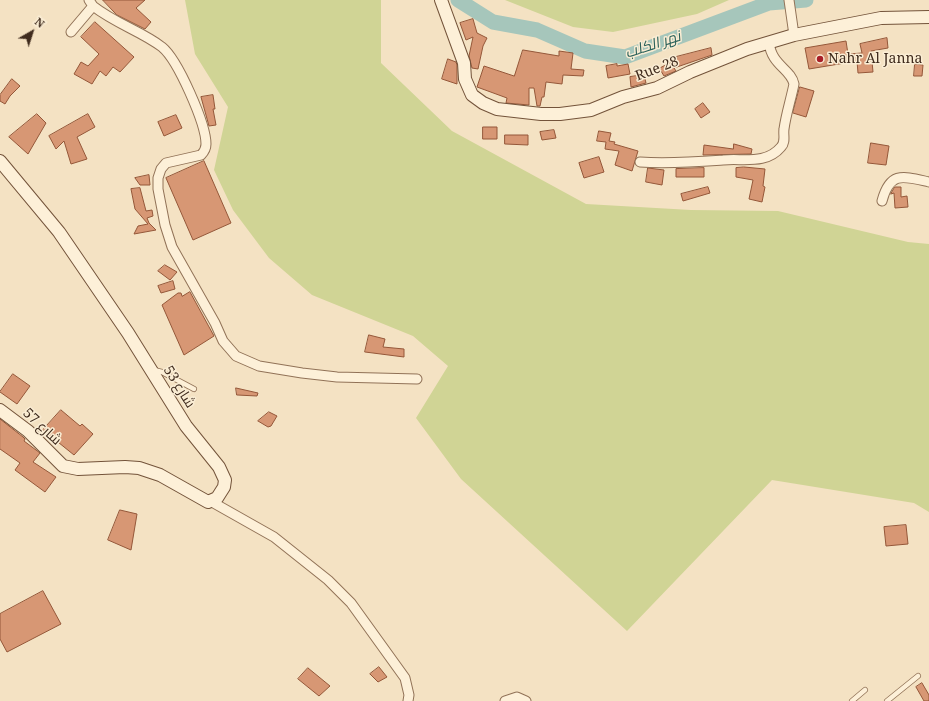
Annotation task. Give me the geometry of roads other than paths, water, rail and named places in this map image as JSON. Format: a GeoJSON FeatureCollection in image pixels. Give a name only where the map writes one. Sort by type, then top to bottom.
{"type":"FeatureCollection","features":[{"type":"Feature","properties":{"kind":"street","name":"Rue 28"},"geometry":{"type":"LineString","coordinates":[[441,0],[464,63],[465,79],[469,91],[474,98],[505,111],[560,114],[591,110],[623,97],[650,91],[690,72],[769,42],[793,29],[881,18],[929,16]]}},
{"type":"Feature","properties":{"kind":"street"},"geometry":{"type":"LineString","coordinates":[[789,0],[793,29]]}},
{"type":"Feature","properties":{"kind":"street"},"geometry":{"type":"LineString","coordinates":[[71,32],[91,3],[111,20],[145,36],[168,53],[179,68],[205,133],[206,146],[201,155],[166,163],[161,168],[158,178],[158,189],[165,225],[172,247],[215,323],[223,342],[229,349],[236,356],[259,366],[302,373],[418,379]]}},
{"type":"Feature","properties":{"kind":"street"},"geometry":{"type":"LineString","coordinates":[[640,162],[673,164],[726,160],[754,160],[766,157],[781,148],[784,144],[784,130],[794,84],[792,78],[772,55],[769,42]]}},
{"type":"Feature","properties":{"kind":"street","name":"شارع 53"},"geometry":{"type":"LineString","coordinates":[[0,161],[60,232],[186,426],[212,457],[223,473],[224,487],[217,498],[212,502]]}},
{"type":"Feature","properties":{"kind":"street"},"geometry":{"type":"LineString","coordinates":[[882,201],[886,187],[893,180],[908,178],[929,182]]}},
{"type":"Feature","properties":{"kind":"street","name":"شارع 57"},"geometry":{"type":"LineString","coordinates":[[0,410],[28,432],[63,466],[78,469],[125,467],[139,468],[160,475],[203,501],[212,502]]}},
{"type":"Feature","properties":{"kind":"street"},"geometry":{"type":"LineString","coordinates":[[212,502],[274,538],[328,580],[351,603],[405,678],[409,695],[408,701]]}},
{"type":"Feature","properties":{"kind":"street"},"geometry":{"type":"LineString","coordinates":[[505,701],[517,697],[526,701]]}},
{"type":"Feature","properties":{"kind":"lane"},"geometry":{"type":"LineString","coordinates":[[150,369],[162,372],[194,389]]}},
{"type":"Feature","properties":{"kind":"lane"},"geometry":{"type":"LineString","coordinates":[[887,701],[918,676]]}},
{"type":"Feature","properties":{"kind":"lane"},"geometry":{"type":"LineString","coordinates":[[852,701],[865,690]]}},
{"type":"Feature","properties":{"kind":"waterway","name":"نهر الكلب"},"geometry":{"type":"LineString","coordinates":[[458,0],[493,22],[537,30],[585,51],[625,57],[769,3],[806,0]]}},
{"type":"Feature","properties":{"kind":"place","name":"Nahr Al Janna"},"geometry":{"type":"Point","coordinates":[820,59]}}]}
